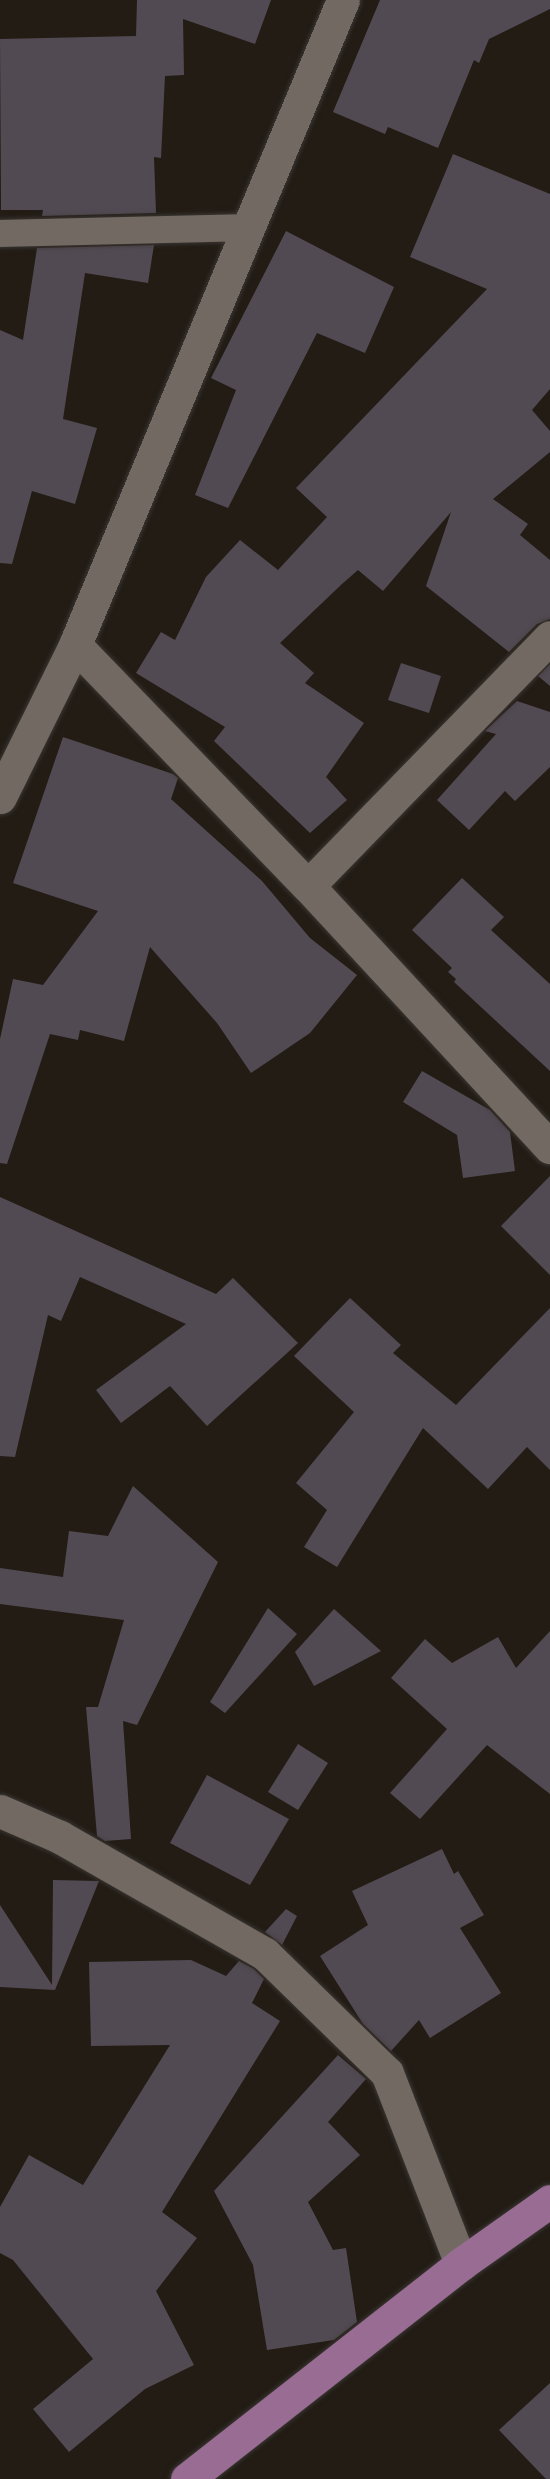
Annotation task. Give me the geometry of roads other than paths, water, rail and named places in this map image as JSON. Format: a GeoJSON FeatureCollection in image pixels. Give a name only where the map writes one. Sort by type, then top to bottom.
{"type":"FeatureCollection","features":[{"type":"Feature","properties":{"kind":"main road"},"geometry":{"type":"LineString","coordinates":[[187,2479],[461,2264],[550,2201]]}},
{"type":"Feature","properties":{"kind":"street"},"geometry":{"type":"LineString","coordinates":[[0,797],[75,645],[247,226],[343,0]]}},
{"type":"Feature","properties":{"kind":"street"},"geometry":{"type":"LineString","coordinates":[[308,886],[550,637]]}},
{"type":"Feature","properties":{"kind":"street"},"geometry":{"type":"LineString","coordinates":[[75,645],[308,886],[550,1147]]}},
{"type":"Feature","properties":{"kind":"street"},"geometry":{"type":"LineString","coordinates":[[0,1811],[60,1837],[265,1954],[387,2073],[461,2264]]}},
{"type":"Feature","properties":{"kind":"lane"},"geometry":{"type":"LineString","coordinates":[[0,233],[247,226]]}}]}
